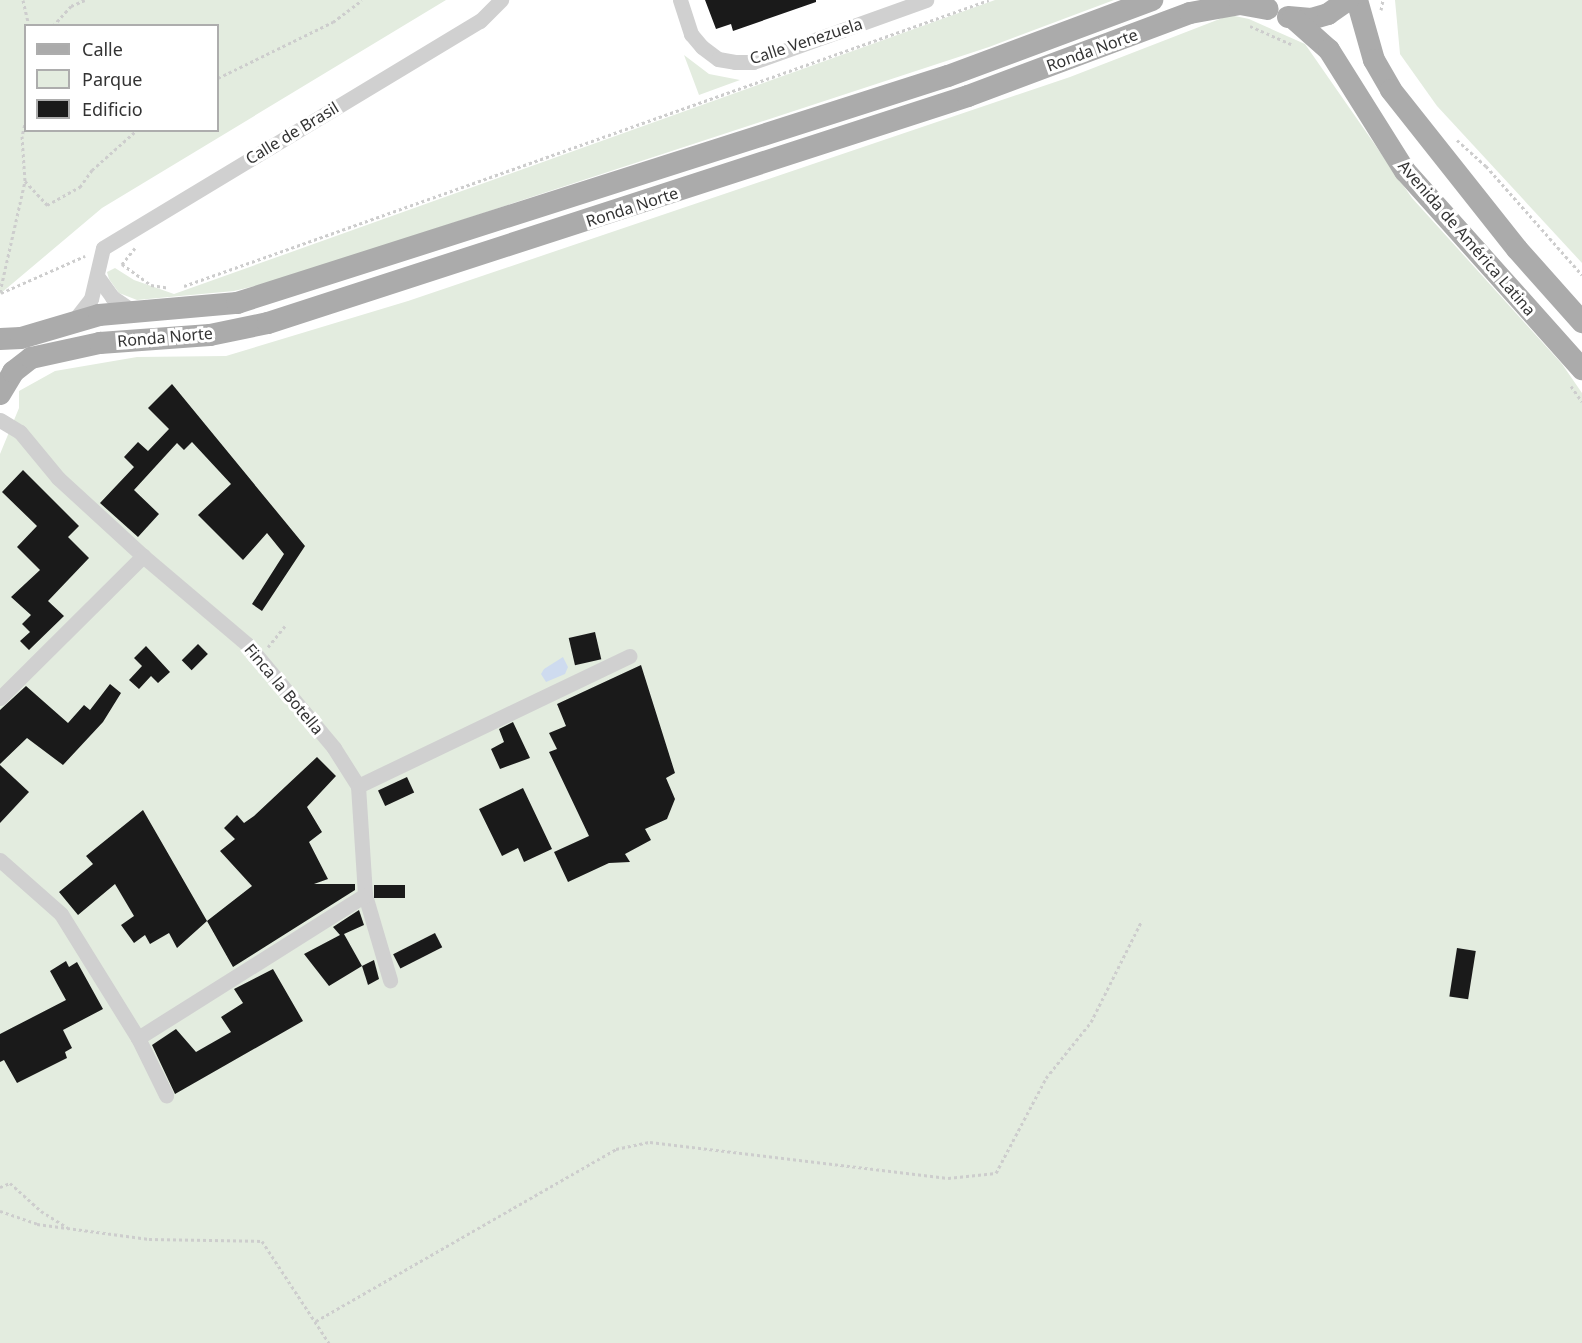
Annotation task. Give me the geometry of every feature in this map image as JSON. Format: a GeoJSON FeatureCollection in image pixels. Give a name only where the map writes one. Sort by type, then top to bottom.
{"type":"FeatureCollection","features":[{"type":"Feature","properties":{"kind":"main road","name":"Ronda Norte"},"geometry":{"type":"LineString","coordinates":[[0,339],[21,338],[99,315],[237,303],[948,76],[1152,0]]}},
{"type":"Feature","properties":{"kind":"main road"},"geometry":{"type":"LineString","coordinates":[[1293,18],[1328,14],[1348,0]]}},
{"type":"Feature","properties":{"kind":"main road","name":"Avenida de América Latina"},"geometry":{"type":"LineString","coordinates":[[1357,0],[1374,60],[1391,90],[1517,249],[1582,321]]}},
{"type":"Feature","properties":{"kind":"main road","name":"Ronda Norte"},"geometry":{"type":"LineString","coordinates":[[0,394],[13,372],[31,358],[100,343],[210,335],[268,323],[968,96],[1190,13],[1240,4],[1263,4],[1293,18]]}},
{"type":"Feature","properties":{"kind":"main road","name":"Avenida de América Latina"},"geometry":{"type":"LineString","coordinates":[[1293,18],[1329,50],[1405,171],[1582,369]]}},
{"type":"Feature","properties":{"kind":"street","name":"Calle de Brasil"},"geometry":{"type":"LineString","coordinates":[[103,248],[480,21],[501,0]]}},
{"type":"Feature","properties":{"kind":"street","name":"Calle Venezuela"},"geometry":{"type":"LineString","coordinates":[[680,0],[691,34],[702,47],[718,58],[735,62],[753,62],[926,0]]}},
{"type":"Feature","properties":{"kind":"street"},"geometry":{"type":"LineString","coordinates":[[72,323],[91,299],[103,248]]}},
{"type":"Feature","properties":{"kind":"street"},"geometry":{"type":"LineString","coordinates":[[97,276],[112,297],[134,312]]}},
{"type":"Feature","properties":{"kind":"street","name":"Finca la Botella"},"geometry":{"type":"LineString","coordinates":[[0,420],[20,432],[58,478],[259,658],[333,748],[358,786],[365,895],[390,980]]}},
{"type":"Feature","properties":{"kind":"street"},"geometry":{"type":"LineString","coordinates":[[0,698],[143,556]]}},
{"type":"Feature","properties":{"kind":"street"},"geometry":{"type":"LineString","coordinates":[[358,786],[629,656]]}},
{"type":"Feature","properties":{"kind":"street"},"geometry":{"type":"LineString","coordinates":[[0,860],[61,914],[138,1038],[166,1095]]}},
{"type":"Feature","properties":{"kind":"street"},"geometry":{"type":"LineString","coordinates":[[138,1038],[365,895]]}},
{"type":"Feature","properties":{"kind":"path"},"geometry":{"type":"LineString","coordinates":[[23,0],[29,24]]}},
{"type":"Feature","properties":{"kind":"path"},"geometry":{"type":"LineString","coordinates":[[55,24],[71,6],[85,0]]}},
{"type":"Feature","properties":{"kind":"path"},"geometry":{"type":"LineString","coordinates":[[219,78],[333,22],[362,0]]}},
{"type":"Feature","properties":{"kind":"path"},"geometry":{"type":"LineString","coordinates":[[127,232],[137,246],[122,264],[151,285],[177,289],[989,0]]}},
{"type":"Feature","properties":{"kind":"path"},"geometry":{"type":"LineString","coordinates":[[1382,15],[1383,0]]}},
{"type":"Feature","properties":{"kind":"path"},"geometry":{"type":"LineString","coordinates":[[0,293],[25,181],[22,136],[24,127]]}},
{"type":"Feature","properties":{"kind":"path"},"geometry":{"type":"LineString","coordinates":[[25,181],[47,205],[80,187],[92,170],[135,132]]}},
{"type":"Feature","properties":{"kind":"path"},"geometry":{"type":"LineString","coordinates":[[1455,138],[1486,166],[1582,275]]}},
{"type":"Feature","properties":{"kind":"path"},"geometry":{"type":"LineString","coordinates":[[0,293],[103,248]]}},
{"type":"Feature","properties":{"kind":"path"},"geometry":{"type":"LineString","coordinates":[[259,658],[285,626]]}},
{"type":"Feature","properties":{"kind":"path"},"geometry":{"type":"LineString","coordinates":[[316,1321],[616,1149],[650,1142],[948,1178],[996,1173],[1046,1078],[1091,1022],[1142,920]]}},
{"type":"Feature","properties":{"kind":"path"},"geometry":{"type":"LineString","coordinates":[[0,1186],[10,1183],[41,1211],[69,1228]]}},
{"type":"Feature","properties":{"kind":"path"},"geometry":{"type":"LineString","coordinates":[[0,1211],[38,1224],[149,1239],[262,1242],[329,1343]]}},
{"type":"Feature","properties":{"kind":"green space"},"geometry":{"type":"Polygon","coordinates":[[[0,0],[446,0],[102,208],[0,294],[0,0]]]}},
{"type":"Feature","properties":{"kind":"green space"},"geometry":{"type":"Polygon","coordinates":[[[995,0],[1114,0],[989,47],[276,281],[234,291],[137,300],[119,293],[109,279],[107,272],[115,268],[134,280],[174,294],[995,0]]]}},
{"type":"Feature","properties":{"kind":"green space"},"geometry":{"type":"Polygon","coordinates":[[[1395,0],[1582,0],[1582,263],[1437,106],[1400,54],[1395,0]]]}},
{"type":"Feature","properties":{"kind":"green space"},"geometry":{"type":"Polygon","coordinates":[[[1230,15],[1249,19],[1305,44],[1412,198],[1562,364],[1582,393],[1582,1343],[0,1343],[0,454],[19,408],[19,391],[55,371],[137,357],[226,356],[408,301],[1070,77],[1230,15]]]}},
{"type":"Feature","properties":{"kind":"green space"},"geometry":{"type":"Polygon","coordinates":[[[684,55],[709,74],[740,80],[699,95],[684,55]]]}},
{"type":"Feature","properties":{"kind":"water"},"geometry":{"type":"Polygon","coordinates":[[[563,657],[568,667],[565,674],[546,682],[541,674],[544,669],[563,657]]]}},
{"type":"Feature","properties":{"kind":"building"},"geometry":{"type":"Polygon","coordinates":[[[705,0],[816,0],[816,2],[733,31],[731,24],[716,29],[705,0]]]}},
{"type":"Feature","properties":{"kind":"building"},"geometry":{"type":"Polygon","coordinates":[[[172,384],[305,546],[262,611],[252,604],[284,554],[267,533],[243,560],[198,515],[231,484],[192,442],[184,450],[177,443],[134,490],[159,514],[138,537],[100,503],[134,467],[124,457],[138,442],[148,451],[169,429],[148,408],[172,384]]]}},
{"type":"Feature","properties":{"kind":"building"},"geometry":{"type":"Polygon","coordinates":[[[23,470],[79,526],[68,537],[89,558],[48,601],[64,616],[29,650],[20,641],[30,632],[22,624],[31,615],[11,597],[40,570],[17,547],[37,526],[2,492],[23,470]]]}},
{"type":"Feature","properties":{"kind":"building"},"geometry":{"type":"Polygon","coordinates":[[[595,632],[601,659],[575,665],[569,638],[595,632]]]}},
{"type":"Feature","properties":{"kind":"building"},"geometry":{"type":"Polygon","coordinates":[[[198,644],[208,654],[192,670],[182,660],[198,644]]]}},
{"type":"Feature","properties":{"kind":"building"},"geometry":{"type":"Polygon","coordinates":[[[146,646],[170,672],[158,683],[151,676],[139,689],[129,680],[142,666],[134,658],[146,646]]]}},
{"type":"Feature","properties":{"kind":"building"},"geometry":{"type":"Polygon","coordinates":[[[641,665],[675,773],[666,778],[675,799],[667,819],[645,829],[651,840],[625,854],[630,862],[609,863],[568,882],[554,852],[589,836],[549,752],[557,749],[549,733],[566,726],[557,704],[641,665]]]}},
{"type":"Feature","properties":{"kind":"building"},"geometry":{"type":"Polygon","coordinates":[[[110,684],[121,693],[103,722],[63,765],[27,738],[0,764],[0,710],[26,686],[68,723],[84,705],[90,710],[110,684]]]}},
{"type":"Feature","properties":{"kind":"building"},"geometry":{"type":"Polygon","coordinates":[[[513,722],[530,758],[500,769],[491,749],[504,742],[499,729],[513,722]]]}},
{"type":"Feature","properties":{"kind":"building"},"geometry":{"type":"Polygon","coordinates":[[[317,757],[336,776],[307,807],[322,832],[309,842],[328,879],[314,884],[355,884],[355,890],[233,967],[207,921],[252,886],[220,851],[235,839],[224,828],[237,815],[244,823],[254,816],[317,757]]]}},
{"type":"Feature","properties":{"kind":"building"},"geometry":{"type":"Polygon","coordinates":[[[0,765],[29,792],[0,823],[0,765]]]}},
{"type":"Feature","properties":{"kind":"building"},"geometry":{"type":"Polygon","coordinates":[[[407,777],[414,792],[385,806],[378,791],[407,777]]]}},
{"type":"Feature","properties":{"kind":"building"},"geometry":{"type":"Polygon","coordinates":[[[523,788],[552,849],[524,862],[518,848],[502,856],[479,809],[523,788]]]}},
{"type":"Feature","properties":{"kind":"building"},"geometry":{"type":"Polygon","coordinates":[[[143,810],[207,921],[177,948],[169,933],[150,944],[145,935],[134,943],[121,925],[134,916],[115,884],[78,915],[59,892],[93,864],[86,856],[143,810]]]}},
{"type":"Feature","properties":{"kind":"building"},"geometry":{"type":"Polygon","coordinates":[[[374,885],[405,885],[405,898],[374,898],[374,885]]]}},
{"type":"Feature","properties":{"kind":"building"},"geometry":{"type":"Polygon","coordinates":[[[359,910],[364,925],[344,934],[362,966],[329,986],[304,954],[340,935],[333,927],[359,910]]]}},
{"type":"Feature","properties":{"kind":"building"},"geometry":{"type":"Polygon","coordinates":[[[435,933],[442,947],[400,969],[393,954],[435,933]]]}},
{"type":"Feature","properties":{"kind":"building"},"geometry":{"type":"Polygon","coordinates":[[[1457,948],[1476,951],[1468,999],[1449,996],[1457,948]]]}},
{"type":"Feature","properties":{"kind":"building"},"geometry":{"type":"Polygon","coordinates":[[[374,960],[379,979],[368,985],[362,966],[374,960]]]}},
{"type":"Feature","properties":{"kind":"building"},"geometry":{"type":"Polygon","coordinates":[[[66,961],[69,967],[77,962],[103,1009],[63,1030],[72,1048],[65,1052],[67,1058],[17,1083],[4,1060],[0,1062],[0,1034],[66,1000],[50,971],[66,961]]]}},
{"type":"Feature","properties":{"kind":"building"},"geometry":{"type":"Polygon","coordinates":[[[273,969],[303,1021],[175,1094],[152,1045],[176,1029],[196,1052],[231,1032],[221,1017],[243,1003],[234,989],[273,969]]]}}]}
